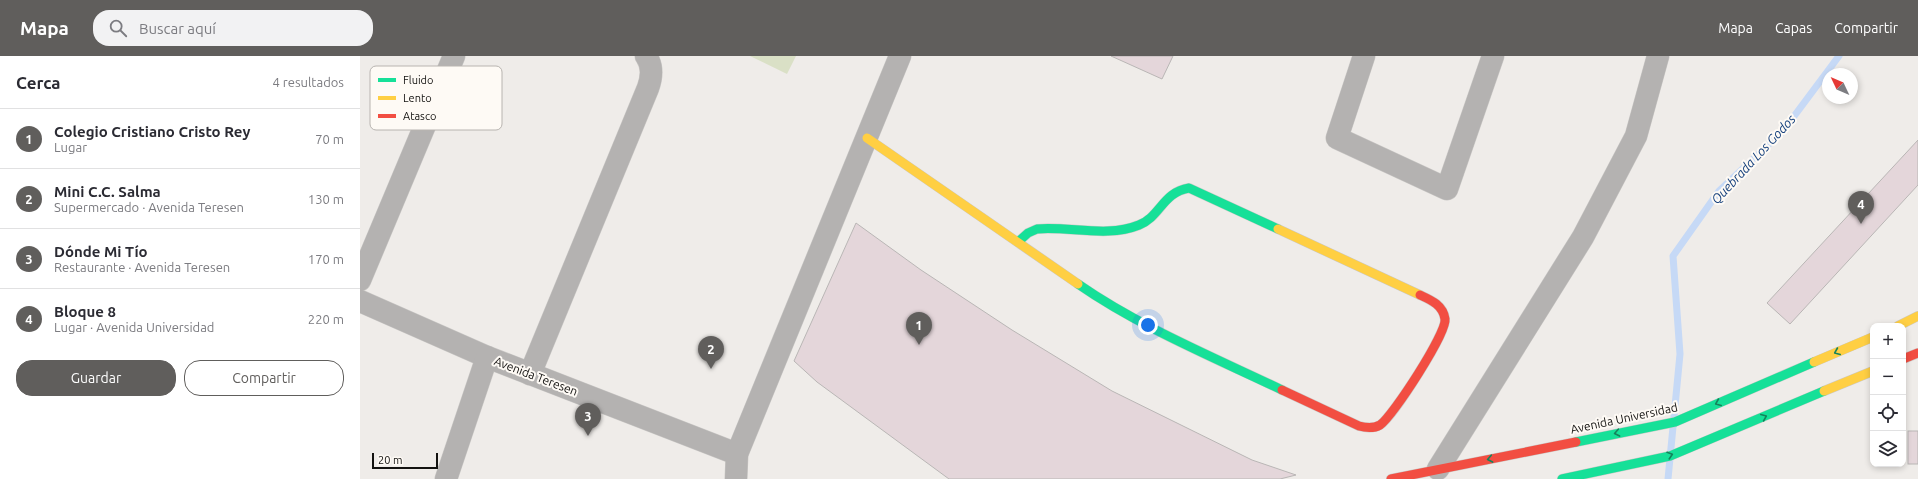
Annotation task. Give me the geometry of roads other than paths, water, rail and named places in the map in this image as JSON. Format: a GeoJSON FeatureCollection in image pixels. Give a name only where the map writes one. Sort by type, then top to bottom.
{"type":"FeatureCollection","features":[{"type":"Feature","properties":{"kind":"street"},"geometry":{"type":"LineString","coordinates":[[450,66],[454,56]]}},
{"type":"Feature","properties":{"kind":"street"},"geometry":{"type":"LineString","coordinates":[[530,374],[648,88],[652,73],[646,56]]}},
{"type":"Feature","properties":{"kind":"street"},"geometry":{"type":"LineString","coordinates":[[736,479],[737,454],[900,56]]}},
{"type":"Feature","properties":{"kind":"street"},"geometry":{"type":"LineString","coordinates":[[1364,56],[1337,138],[1448,189],[1494,56]]}},
{"type":"Feature","properties":{"kind":"street"},"geometry":{"type":"LineString","coordinates":[[1438,469],[1583,237],[1636,136],[1658,56]]}},
{"type":"Feature","properties":{"kind":"street"},"geometry":{"type":"LineString","coordinates":[[360,280],[423,130]]}},
{"type":"Feature","properties":{"kind":"street"},"geometry":{"type":"LineString","coordinates":[[867,138],[1096,296],[1166,335],[1365,428],[1377,427],[1386,420],[1423,366],[1445,324],[1442,311],[1435,302],[1189,188],[1181,188],[1174,191],[1168,196],[1163,205],[1153,216],[1132,228],[1100,230],[1036,230],[1026,234],[1018,242]]}},
{"type":"Feature","properties":{"kind":"street","name":"Avenida Teresen"},"geometry":{"type":"LineString","coordinates":[[360,301],[487,357],[737,454]]}},
{"type":"Feature","properties":{"kind":"street"},"geometry":{"type":"LineString","coordinates":[[1904,323],[1918,316]]}},
{"type":"Feature","properties":{"kind":"street","name":"Avenida Universidad"},"geometry":{"type":"LineString","coordinates":[[1390,479],[1675,422],[1870,338]]}},
{"type":"Feature","properties":{"kind":"street"},"geometry":{"type":"LineString","coordinates":[[1906,358],[1918,353]]}},
{"type":"Feature","properties":{"kind":"street"},"geometry":{"type":"LineString","coordinates":[[446,479],[487,357]]}},
{"type":"Feature","properties":{"kind":"street"},"geometry":{"type":"LineString","coordinates":[[1562,479],[1670,456],[1870,373]]}},
{"type":"Feature","properties":{"kind":"waterway","name":"Quebrada Los Godos"},"geometry":{"type":"LineString","coordinates":[[1668,479],[1680,354],[1673,256],[1719,191],[1783,131],[1839,56]]}},
{"type":"Feature","properties":{"kind":"place","name":"Bloque 8"},"geometry":{"type":"Point","coordinates":[1861,224]}},
{"type":"Feature","properties":{"kind":"place","name":"Colegio Cristiano Cristo Rey"},"geometry":{"type":"Point","coordinates":[919,345]}},
{"type":"Feature","properties":{"kind":"place","name":"Mini C.C. Salma"},"geometry":{"type":"Point","coordinates":[711,369]}},
{"type":"Feature","properties":{"kind":"place","name":"Dónde Mi Tío"},"geometry":{"type":"Point","coordinates":[588,436]}}]}
